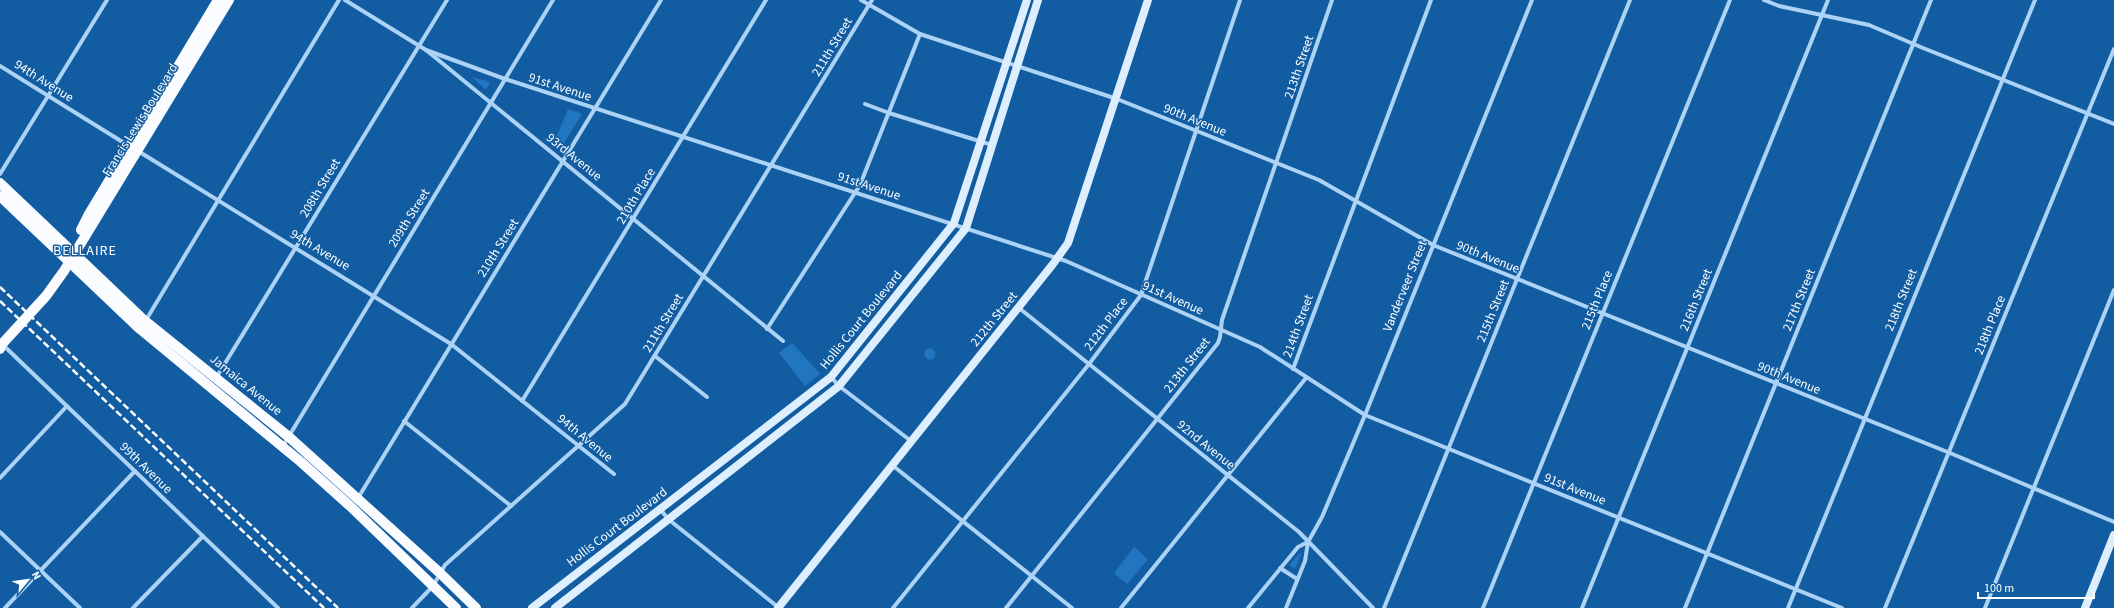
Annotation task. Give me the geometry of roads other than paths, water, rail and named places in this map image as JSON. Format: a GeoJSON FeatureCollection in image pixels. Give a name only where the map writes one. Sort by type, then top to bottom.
{"type":"FeatureCollection","features":[{"type":"Feature","properties":{"kind":"main road","name":"Francis Lewis Boulevard"},"geometry":{"type":"LineString","coordinates":[[133,148],[218,0]]}},
{"type":"Feature","properties":{"kind":"main road","name":"Francis Lewis Boulevard"},"geometry":{"type":"LineString","coordinates":[[0,345],[46,296],[72,258],[79,235],[89,214],[229,0]]}},
{"type":"Feature","properties":{"kind":"main road","name":"Hollis Court Boulevard"},"geometry":{"type":"LineString","coordinates":[[554,608],[668,519],[729,474],[840,386],[926,279],[966,228],[1018,68],[1038,0]]}},
{"type":"Feature","properties":{"kind":"main road","name":"212th Street"},"geometry":{"type":"LineString","coordinates":[[778,608],[1058,258],[1068,243],[1148,0]]}},
{"type":"Feature","properties":{"kind":"main road","name":"Hollis Court Boulevard"},"geometry":{"type":"LineString","coordinates":[[532,608],[619,540],[661,510],[776,418],[831,377],[954,224],[1026,3]]}},
{"type":"Feature","properties":{"kind":"main road"},"geometry":{"type":"LineString","coordinates":[[1026,3],[1035,10]]}},
{"type":"Feature","properties":{"kind":"main road","name":"Jamaica Avenue"},"geometry":{"type":"LineString","coordinates":[[0,183],[72,258]]}},
{"type":"Feature","properties":{"kind":"main road","name":"Jamaica Avenue"},"geometry":{"type":"LineString","coordinates":[[0,196],[72,258],[142,324],[213,382],[289,437],[358,498],[476,608]]}},
{"type":"Feature","properties":{"kind":"main road"},"geometry":{"type":"LineString","coordinates":[[916,271],[926,279]]}},
{"type":"Feature","properties":{"kind":"main road"},"geometry":{"type":"LineString","coordinates":[[872,325],[883,332]]}},
{"type":"Feature","properties":{"kind":"main road","name":"Jamaica Avenue"},"geometry":{"type":"LineString","coordinates":[[213,382],[282,447],[350,506],[456,608]]}},
{"type":"Feature","properties":{"kind":"main road"},"geometry":{"type":"LineString","coordinates":[[776,418],[786,429]]}},
{"type":"Feature","properties":{"kind":"main road"},"geometry":{"type":"LineString","coordinates":[[720,462],[729,474]]}},
{"type":"Feature","properties":{"kind":"main road"},"geometry":{"type":"LineString","coordinates":[[2085,608],[2114,535]]}},
{"type":"Feature","properties":{"kind":"main road"},"geometry":{"type":"LineString","coordinates":[[619,540],[628,551]]}},
{"type":"Feature","properties":{"kind":"main road"},"geometry":{"type":"LineString","coordinates":[[576,574],[585,585]]}},
{"type":"Feature","properties":{"kind":"street"},"geometry":{"type":"LineString","coordinates":[[0,174],[49,97],[107,0]]}},
{"type":"Feature","properties":{"kind":"street"},"geometry":{"type":"LineString","coordinates":[[142,324],[339,0]]}},
{"type":"Feature","properties":{"kind":"street","name":"93rd Avenue"},"geometry":{"type":"LineString","coordinates":[[345,0],[426,50],[634,218],[782,341]]}},
{"type":"Feature","properties":{"kind":"street","name":"208th Street"},"geometry":{"type":"LineString","coordinates":[[213,382],[446,0]]}},
{"type":"Feature","properties":{"kind":"street","name":"209th Street"},"geometry":{"type":"LineString","coordinates":[[282,447],[554,0]]}},
{"type":"Feature","properties":{"kind":"street","name":"210th Street"},"geometry":{"type":"LineString","coordinates":[[350,506],[358,498],[661,0]]}},
{"type":"Feature","properties":{"kind":"street","name":"210th Place"},"geometry":{"type":"LineString","coordinates":[[522,401],[766,0]]}},
{"type":"Feature","properties":{"kind":"street","name":"90th Avenue"},"geometry":{"type":"LineString","coordinates":[[862,0],[920,34],[1005,64],[1116,99],[1319,180],[1432,245],[1776,383],[1864,420],[1950,452],[2114,522]]}},
{"type":"Feature","properties":{"kind":"street","name":"211th Street"},"geometry":{"type":"LineString","coordinates":[[412,608],[433,586],[445,565],[625,404],[872,0]]}},
{"type":"Feature","properties":{"kind":"street","name":"212th Place"},"geometry":{"type":"LineString","coordinates":[[893,608],[1089,364],[1141,295],[1240,0]]}},
{"type":"Feature","properties":{"kind":"street","name":"213th Street"},"geometry":{"type":"LineString","coordinates":[[1006,608],[1218,343],[1222,320],[1332,0]]}},
{"type":"Feature","properties":{"kind":"street","name":"214th Street"},"geometry":{"type":"LineString","coordinates":[[1306,378],[1293,369],[1431,0]]}},
{"type":"Feature","properties":{"kind":"street","name":"Vanderveer Street"},"geometry":{"type":"LineString","coordinates":[[1286,608],[1305,561],[1308,542],[1322,517],[1532,0]]}},
{"type":"Feature","properties":{"kind":"street","name":"215th Street"},"geometry":{"type":"LineString","coordinates":[[1384,608],[1630,0]]}},
{"type":"Feature","properties":{"kind":"street","name":"215th Place"},"geometry":{"type":"LineString","coordinates":[[1483,608],[1730,0]]}},
{"type":"Feature","properties":{"kind":"street"},"geometry":{"type":"LineString","coordinates":[[1764,0],[1779,6],[1869,25],[2001,80],[2114,124]]}},
{"type":"Feature","properties":{"kind":"street","name":"216th Street"},"geometry":{"type":"LineString","coordinates":[[1582,608],[1828,0]]}},
{"type":"Feature","properties":{"kind":"street","name":"217th Street"},"geometry":{"type":"LineString","coordinates":[[1685,608],[1931,0]]}},
{"type":"Feature","properties":{"kind":"street","name":"218th Street"},"geometry":{"type":"LineString","coordinates":[[1788,608],[2001,80],[2035,0]]}},
{"type":"Feature","properties":{"kind":"street"},"geometry":{"type":"LineString","coordinates":[[767,329],[856,193],[920,34]]}},
{"type":"Feature","properties":{"kind":"street","name":"218th Place"},"geometry":{"type":"LineString","coordinates":[[1884,608],[1950,452],[2114,49]]}},
{"type":"Feature","properties":{"kind":"street","name":"91st Avenue"},"geometry":{"type":"LineString","coordinates":[[426,50],[505,79],[1058,258],[1260,346],[1293,369]]}},
{"type":"Feature","properties":{"kind":"street","name":"94th Avenue"},"geometry":{"type":"LineString","coordinates":[[0,66],[374,295],[451,344],[614,474]]}},
{"type":"Feature","properties":{"kind":"street"},"geometry":{"type":"LineString","coordinates":[[865,104],[889,114],[992,145]]}},
{"type":"Feature","properties":{"kind":"street"},"geometry":{"type":"LineString","coordinates":[[1985,608],[2114,290]]}},
{"type":"Feature","properties":{"kind":"street","name":"92nd Avenue"},"geometry":{"type":"LineString","coordinates":[[1018,308],[1299,532],[1373,608]]}},
{"type":"Feature","properties":{"kind":"street","name":"99th Avenue"},"geometry":{"type":"LineString","coordinates":[[0,345],[67,406],[278,608]]}},
{"type":"Feature","properties":{"kind":"street"},"geometry":{"type":"LineString","coordinates":[[655,356],[707,397]]}},
{"type":"Feature","properties":{"kind":"street"},"geometry":{"type":"LineString","coordinates":[[831,377],[840,386],[911,441]]}},
{"type":"Feature","properties":{"kind":"street"},"geometry":{"type":"LineString","coordinates":[[1122,608],[1306,378]]}},
{"type":"Feature","properties":{"kind":"street","name":"91st Avenue"},"geometry":{"type":"LineString","coordinates":[[1306,378],[1364,415],[1842,608]]}},
{"type":"Feature","properties":{"kind":"street"},"geometry":{"type":"LineString","coordinates":[[0,478],[67,406]]}},
{"type":"Feature","properties":{"kind":"street"},"geometry":{"type":"LineString","coordinates":[[404,421],[511,506]]}},
{"type":"Feature","properties":{"kind":"street"},"geometry":{"type":"LineString","coordinates":[[892,464],[1072,608]]}},
{"type":"Feature","properties":{"kind":"street"},"geometry":{"type":"LineString","coordinates":[[5,608],[135,472]]}},
{"type":"Feature","properties":{"kind":"street"},"geometry":{"type":"LineString","coordinates":[[661,510],[668,519],[778,608]]}},
{"type":"Feature","properties":{"kind":"street"},"geometry":{"type":"LineString","coordinates":[[0,532],[80,608]]}},
{"type":"Feature","properties":{"kind":"street"},"geometry":{"type":"LineString","coordinates":[[133,608],[203,536]]}},
{"type":"Feature","properties":{"kind":"street"},"geometry":{"type":"LineString","coordinates":[[1248,608],[1298,546],[1308,542]]}},
{"type":"Feature","properties":{"kind":"street"},"geometry":{"type":"LineString","coordinates":[[1280,568],[1297,579]]}},
{"type":"Feature","properties":{"kind":"railway"},"geometry":{"type":"LineString","coordinates":[[0,287],[338,608]]}},
{"type":"Feature","properties":{"kind":"railway"},"geometry":{"type":"LineString","coordinates":[[0,301],[324,608]]}},
{"type":"Feature","properties":{"kind":"district","name":"BELLAIRE"},"geometry":{"type":"Point","coordinates":[85,251]}}]}
